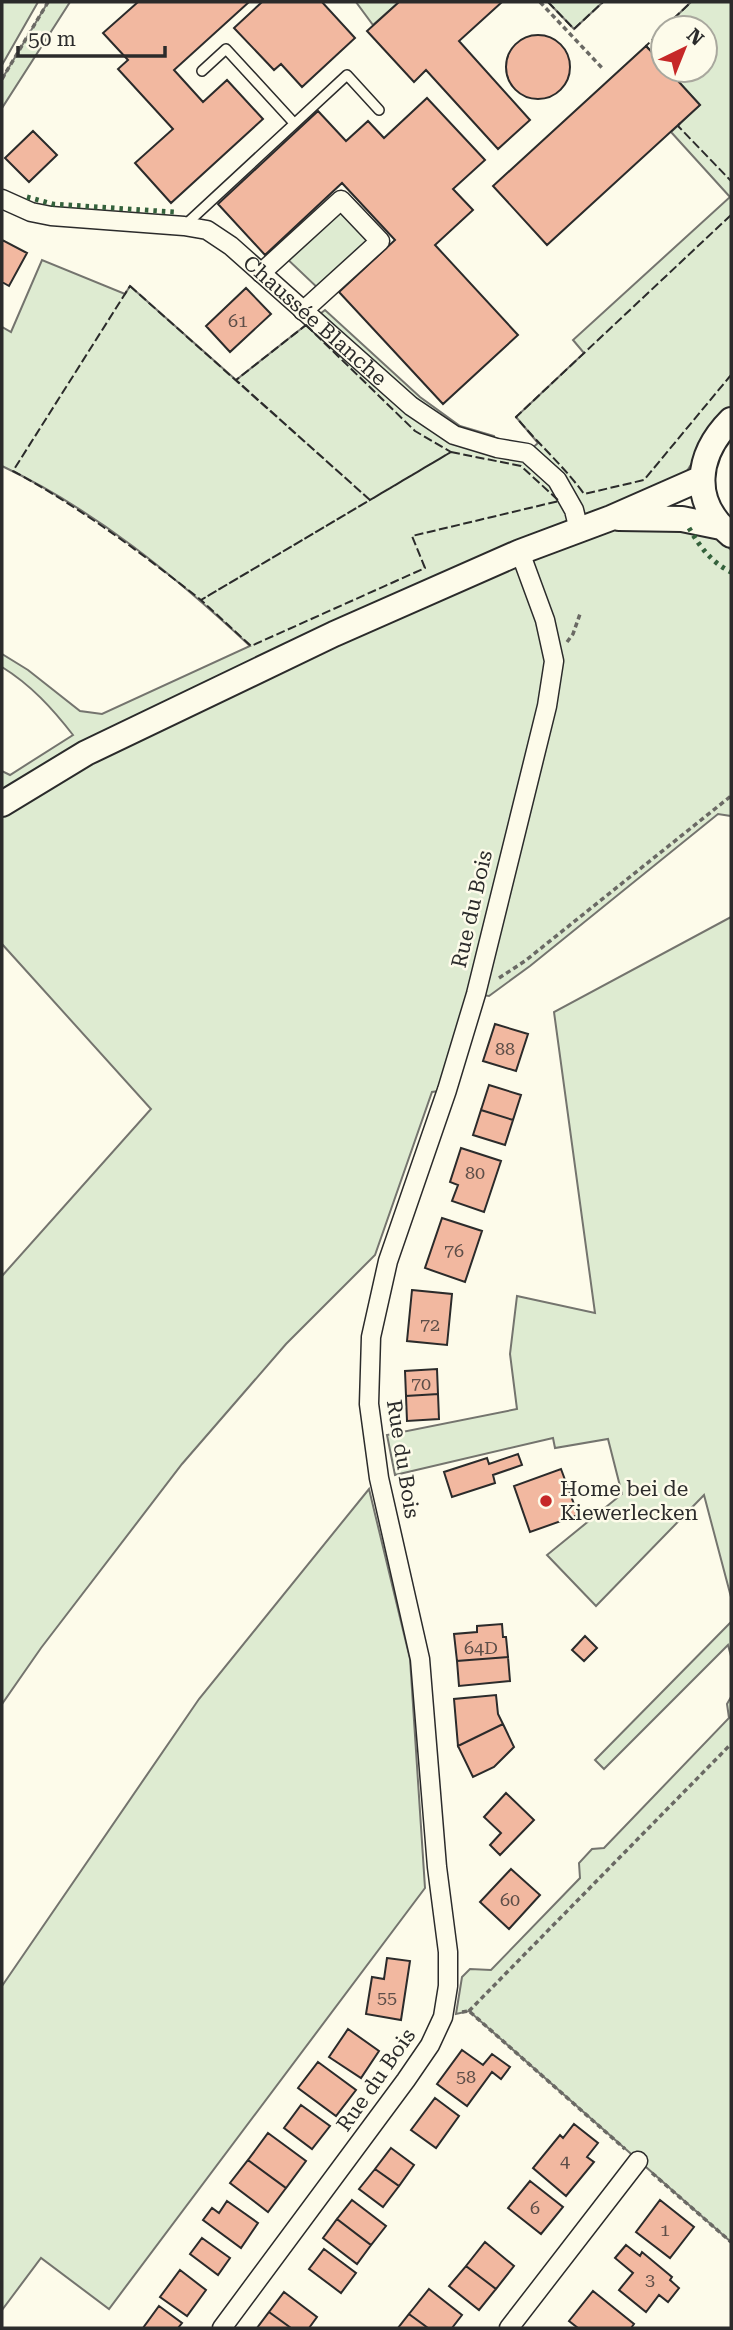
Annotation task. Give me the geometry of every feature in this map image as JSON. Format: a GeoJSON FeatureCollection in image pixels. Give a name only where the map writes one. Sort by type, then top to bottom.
{"type":"FeatureCollection","features":[{"type":"Feature","properties":{"kind":"main road"},"geometry":{"type":"LineString","coordinates":[[726,531],[711,513],[702,478],[706,456],[715,436],[731,420]]}},
{"type":"Feature","properties":{"kind":"main road"},"geometry":{"type":"LineString","coordinates":[[2,804],[98,747],[334,634],[520,552],[611,518],[702,478]]}},
{"type":"Feature","properties":{"kind":"main road"},"geometry":{"type":"LineString","coordinates":[[611,518],[682,519],[726,531]]}},
{"type":"Feature","properties":{"kind":"street","name":"Chaussée Blanche"},"geometry":{"type":"LineString","coordinates":[[2,199],[31,212],[51,216],[207,230],[231,246],[411,407],[454,435],[497,448],[527,453],[557,480],[574,510],[579,530]]}},
{"type":"Feature","properties":{"kind":"street"},"geometry":{"type":"LineString","coordinates":[[261,273],[341,200],[380,241],[303,311]]}},
{"type":"Feature","properties":{"kind":"street","name":"Rue du Bois"},"geometry":{"type":"LineString","coordinates":[[222,2328],[407,2081],[430,2045],[443,2017],[448,1986],[448,1952],[437,1867],[419,1659],[379,1478],[369,1404],[372,1337],[388,1261],[447,1090],[475,994],[547,706],[554,661],[545,620],[520,552]]}},
{"type":"Feature","properties":{"kind":"street"},"geometry":{"type":"LineString","coordinates":[[509,2328],[638,2161]]}},
{"type":"Feature","properties":{"kind":"lane"},"geometry":{"type":"LineString","coordinates":[[202,71],[226,49],[294,123]]}},
{"type":"Feature","properties":{"kind":"lane"},"geometry":{"type":"LineString","coordinates":[[184,226],[346,75],[379,110]]}},
{"type":"Feature","properties":{"kind":"path"},"geometry":{"type":"LineString","coordinates":[[2,79],[48,2]]}},
{"type":"Feature","properties":{"kind":"path"},"geometry":{"type":"LineString","coordinates":[[540,2],[604,70]]}},
{"type":"Feature","properties":{"kind":"path"},"geometry":{"type":"LineString","coordinates":[[475,994],[525,961],[731,796]]}},
{"type":"Feature","properties":{"kind":"path"},"geometry":{"type":"LineString","coordinates":[[443,2017],[468,2011],[731,1744]]}},
{"type":"Feature","properties":{"kind":"path"},"geometry":{"type":"LineString","coordinates":[[468,2011],[731,2242]]}},
{"type":"Feature","properties":{"kind":"green space"},"geometry":{"type":"Polygon","coordinates":[[[2,2],[38,2],[2,65],[2,2]]]}},
{"type":"Feature","properties":{"kind":"green space"},"geometry":{"type":"Polygon","coordinates":[[[48,2],[70,2],[2,108],[2,79],[48,2]]]}},
{"type":"Feature","properties":{"kind":"green space"},"geometry":{"type":"Polygon","coordinates":[[[356,2],[399,2],[373,25],[356,2]]]}},
{"type":"Feature","properties":{"kind":"green space"},"geometry":{"type":"Polygon","coordinates":[[[548,2],[603,2],[574,29],[548,2]]]}},
{"type":"Feature","properties":{"kind":"green space"},"geometry":{"type":"Polygon","coordinates":[[[691,2],[731,2],[731,408],[715,420],[701,440],[692,463],[675,490],[613,518],[712,532],[731,550],[731,816],[718,814],[489,996],[475,994],[447,1090],[432,1092],[375,1255],[286,1344],[182,1464],[41,1648],[2,1704],[2,1276],[151,1109],[2,944],[2,771],[10,775],[73,735],[40,698],[2,667],[2,654],[28,670],[80,711],[102,714],[250,646],[133,546],[69,503],[2,466],[2,327],[11,332],[42,260],[125,294],[130,286],[236,380],[325,310],[420,397],[460,426],[494,436],[497,448],[527,453],[538,443],[516,417],[584,353],[573,340],[730,197],[671,132],[700,105],[681,84],[719,84],[719,14],[679,14],[691,2]]]}},
{"type":"Feature","properties":{"kind":"green space"},"geometry":{"type":"Polygon","coordinates":[[[341,200],[380,241],[323,293],[282,254],[341,200]]]}},
{"type":"Feature","properties":{"kind":"green space"},"geometry":{"type":"Polygon","coordinates":[[[731,917],[731,1597],[704,1495],[596,1606],[547,1555],[622,1494],[608,1439],[555,1448],[553,1438],[395,1475],[387,1435],[517,1409],[510,1354],[517,1296],[595,1313],[554,1012],[731,917]]]}},
{"type":"Feature","properties":{"kind":"green space"},"geometry":{"type":"Polygon","coordinates":[[[369,1489],[410,1659],[425,1888],[109,2309],[41,2258],[2,2310],[2,1986],[199,1699],[369,1489]]]}},
{"type":"Feature","properties":{"kind":"green space"},"geometry":{"type":"Polygon","coordinates":[[[731,1622],[731,1656],[728,1645],[604,1769],[595,1760],[731,1622]]]}},
{"type":"Feature","properties":{"kind":"green space"},"geometry":{"type":"Polygon","coordinates":[[[731,1697],[731,2242],[469,2011],[456,2014],[462,1977],[470,1969],[491,1970],[580,1878],[579,1863],[592,1849],[604,1848],[729,1718],[727,1704],[731,1697]]]}},
{"type":"Feature","properties":{"kind":"building"},"geometry":{"type":"Polygon","coordinates":[[[138,2],[249,2],[174,70],[203,102],[227,80],[263,119],[171,203],[135,163],[173,129],[118,69],[128,60],[103,33],[138,2]]]}},
{"type":"Feature","properties":{"kind":"building"},"geometry":{"type":"Polygon","coordinates":[[[262,2],[322,2],[355,38],[302,87],[281,64],[274,70],[234,28],[262,2]]]}},
{"type":"Feature","properties":{"kind":"building"},"geometry":{"type":"Polygon","coordinates":[[[399,2],[502,2],[459,41],[530,120],[498,149],[426,70],[414,82],[367,31],[399,2]]]}},
{"type":"Feature","properties":{"kind":"building"},"geometry":{"type":"Polygon","coordinates":[[[532,35],[544,35],[561,44],[568,55],[568,79],[561,90],[544,99],[532,99],[520,94],[511,85],[506,73],[506,61],[511,49],[520,40],[532,35]]]}},
{"type":"Feature","properties":{"kind":"building"},"geometry":{"type":"Polygon","coordinates":[[[646,46],[649,49],[649,84],[681,84],[700,105],[547,245],[493,186],[646,46]]]}},
{"type":"Feature","properties":{"kind":"building"},"geometry":{"type":"Polygon","coordinates":[[[427,98],[485,160],[453,189],[473,210],[435,245],[518,335],[443,404],[339,292],[395,240],[342,183],[265,255],[218,204],[318,111],[346,141],[368,121],[384,138],[427,98]]]}},
{"type":"Feature","properties":{"kind":"building"},"geometry":{"type":"Polygon","coordinates":[[[33,131],[57,155],[29,182],[5,158],[33,131]]]}},
{"type":"Feature","properties":{"kind":"building"},"geometry":{"type":"Polygon","coordinates":[[[2,240],[27,253],[9,286],[2,282],[2,240]]]}},
{"type":"Feature","properties":{"kind":"building"},"geometry":{"type":"Polygon","coordinates":[[[246,288],[271,314],[230,352],[206,326],[246,288]]]}},
{"type":"Feature","properties":{"kind":"building"},"geometry":{"type":"Polygon","coordinates":[[[495,1024],[528,1034],[516,1071],[483,1061],[495,1024]]]}},
{"type":"Feature","properties":{"kind":"building"},"geometry":{"type":"Polygon","coordinates":[[[489,1085],[521,1095],[513,1120],[481,1110],[489,1085]]]}},
{"type":"Feature","properties":{"kind":"building"},"geometry":{"type":"Polygon","coordinates":[[[481,1110],[513,1120],[505,1145],[473,1135],[481,1110]]]}},
{"type":"Feature","properties":{"kind":"building"},"geometry":{"type":"Polygon","coordinates":[[[461,1148],[501,1161],[484,1212],[452,1201],[458,1185],[450,1182],[461,1148]]]}},
{"type":"Feature","properties":{"kind":"building"},"geometry":{"type":"Polygon","coordinates":[[[442,1218],[482,1231],[465,1282],[425,1268],[442,1218]]]}},
{"type":"Feature","properties":{"kind":"building"},"geometry":{"type":"Polygon","coordinates":[[[412,1290],[452,1294],[447,1345],[407,1341],[412,1290]]]}},
{"type":"Feature","properties":{"kind":"building"},"geometry":{"type":"Polygon","coordinates":[[[437,1369],[438,1394],[406,1396],[405,1371],[437,1369]]]}},
{"type":"Feature","properties":{"kind":"building"},"geometry":{"type":"Polygon","coordinates":[[[438,1394],[439,1419],[407,1421],[406,1396],[438,1394]]]}},
{"type":"Feature","properties":{"kind":"building"},"geometry":{"type":"Polygon","coordinates":[[[518,1454],[522,1465],[493,1475],[495,1483],[452,1497],[444,1472],[487,1458],[489,1464],[518,1454]]]}},
{"type":"Feature","properties":{"kind":"building","name":"Home bei de Kiewerlecken"},"geometry":{"type":"Polygon","coordinates":[[[561,1469],[578,1515],[530,1532],[514,1486],[561,1469]]]}},
{"type":"Feature","properties":{"kind":"building"},"geometry":{"type":"Polygon","coordinates":[[[502,1624],[508,1657],[457,1661],[454,1634],[477,1632],[477,1626],[502,1624]]]}},
{"type":"Feature","properties":{"kind":"building"},"geometry":{"type":"Polygon","coordinates":[[[585,1636],[597,1648],[584,1661],[572,1650],[585,1636]]]}},
{"type":"Feature","properties":{"kind":"building"},"geometry":{"type":"Polygon","coordinates":[[[508,1657],[510,1681],[459,1686],[457,1661],[508,1657]]]}},
{"type":"Feature","properties":{"kind":"building"},"geometry":{"type":"Polygon","coordinates":[[[496,1695],[498,1714],[503,1724],[458,1746],[454,1699],[496,1695]]]}},
{"type":"Feature","properties":{"kind":"building"},"geometry":{"type":"Polygon","coordinates":[[[503,1724],[514,1747],[494,1767],[473,1777],[458,1746],[503,1724]]]}},
{"type":"Feature","properties":{"kind":"building"},"geometry":{"type":"Polygon","coordinates":[[[506,1793],[534,1820],[500,1855],[490,1845],[501,1833],[484,1817],[506,1793]]]}},
{"type":"Feature","properties":{"kind":"building"},"geometry":{"type":"Polygon","coordinates":[[[511,1869],[540,1895],[509,1929],[480,1902],[511,1869]]]}},
{"type":"Feature","properties":{"kind":"building"},"geometry":{"type":"Polygon","coordinates":[[[387,1958],[410,1961],[401,2020],[366,2014],[372,1977],[384,1979],[387,1958]]]}},
{"type":"Feature","properties":{"kind":"building"},"geometry":{"type":"Polygon","coordinates":[[[348,2029],[379,2051],[361,2078],[329,2057],[348,2029]]]}},
{"type":"Feature","properties":{"kind":"building"},"geometry":{"type":"Polygon","coordinates":[[[462,2050],[483,2065],[492,2054],[510,2067],[501,2079],[492,2072],[467,2106],[437,2084],[462,2050]]]}},
{"type":"Feature","properties":{"kind":"building"},"geometry":{"type":"Polygon","coordinates":[[[318,2062],[356,2090],[336,2116],[298,2088],[318,2062]]]}},
{"type":"Feature","properties":{"kind":"building"},"geometry":{"type":"Polygon","coordinates":[[[435,2098],[459,2116],[436,2148],[411,2130],[435,2098]]]}},
{"type":"Feature","properties":{"kind":"building"},"geometry":{"type":"Polygon","coordinates":[[[301,2105],[330,2126],[312,2149],[284,2128],[301,2105]]]}},
{"type":"Feature","properties":{"kind":"building"},"geometry":{"type":"Polygon","coordinates":[[[574,2124],[598,2143],[587,2157],[594,2162],[566,2196],[533,2168],[560,2135],[563,2138],[574,2124]]]}},
{"type":"Feature","properties":{"kind":"building"},"geometry":{"type":"Polygon","coordinates":[[[268,2133],[306,2161],[286,2188],[248,2160],[268,2133]]]}},
{"type":"Feature","properties":{"kind":"building"},"geometry":{"type":"Polygon","coordinates":[[[391,2148],[414,2165],[399,2186],[375,2169],[391,2148]]]}},
{"type":"Feature","properties":{"kind":"building"},"geometry":{"type":"Polygon","coordinates":[[[248,2160],[286,2188],[268,2212],[230,2183],[248,2160]]]}},
{"type":"Feature","properties":{"kind":"building"},"geometry":{"type":"Polygon","coordinates":[[[375,2169],[399,2186],[383,2207],[359,2189],[375,2169]]]}},
{"type":"Feature","properties":{"kind":"building"},"geometry":{"type":"Polygon","coordinates":[[[530,2181],[563,2207],[541,2234],[508,2208],[530,2181]]]}},
{"type":"Feature","properties":{"kind":"building"},"geometry":{"type":"Polygon","coordinates":[[[352,2200],[386,2226],[371,2245],[337,2219],[352,2200]]]}},
{"type":"Feature","properties":{"kind":"building"},"geometry":{"type":"Polygon","coordinates":[[[660,2200],[694,2227],[670,2258],[636,2232],[660,2200]]]}},
{"type":"Feature","properties":{"kind":"building"},"geometry":{"type":"Polygon","coordinates":[[[227,2201],[258,2223],[241,2248],[203,2220],[212,2208],[219,2213],[227,2201]]]}},
{"type":"Feature","properties":{"kind":"building"},"geometry":{"type":"Polygon","coordinates":[[[337,2219],[371,2245],[357,2264],[323,2238],[337,2219]]]}},
{"type":"Feature","properties":{"kind":"building"},"geometry":{"type":"Polygon","coordinates":[[[202,2238],[230,2258],[218,2275],[190,2254],[202,2238]]]}},
{"type":"Feature","properties":{"kind":"building"},"geometry":{"type":"Polygon","coordinates":[[[485,2242],[514,2266],[496,2289],[466,2266],[485,2242]]]}},
{"type":"Feature","properties":{"kind":"building"},"geometry":{"type":"Polygon","coordinates":[[[626,2245],[640,2256],[642,2252],[672,2277],[670,2280],[679,2288],[668,2302],[659,2295],[646,2312],[619,2290],[633,2273],[615,2258],[626,2245]]]}},
{"type":"Feature","properties":{"kind":"building"},"geometry":{"type":"Polygon","coordinates":[[[324,2249],[356,2273],[341,2293],[309,2269],[324,2249]]]}},
{"type":"Feature","properties":{"kind":"building"},"geometry":{"type":"Polygon","coordinates":[[[466,2266],[496,2289],[479,2310],[449,2286],[466,2266]]]}},
{"type":"Feature","properties":{"kind":"building"},"geometry":{"type":"Polygon","coordinates":[[[180,2270],[206,2290],[187,2316],[160,2297],[180,2270]]]}},
{"type":"Feature","properties":{"kind":"building"},"geometry":{"type":"Polygon","coordinates":[[[429,2289],[462,2315],[452,2328],[428,2328],[409,2314],[429,2289]]]}},
{"type":"Feature","properties":{"kind":"building"},"geometry":{"type":"Polygon","coordinates":[[[593,2291],[634,2324],[631,2328],[578,2328],[569,2321],[593,2291]]]}},
{"type":"Feature","properties":{"kind":"building"},"geometry":{"type":"Polygon","coordinates":[[[284,2292],[317,2317],[309,2328],[291,2328],[269,2312],[284,2292]]]}},
{"type":"Feature","properties":{"kind":"building"},"geometry":{"type":"Polygon","coordinates":[[[159,2306],[182,2323],[178,2328],[143,2328],[159,2306]]]}},
{"type":"Feature","properties":{"kind":"building"},"geometry":{"type":"Polygon","coordinates":[[[269,2312],[291,2328],[257,2328],[269,2312]]]}},
{"type":"Feature","properties":{"kind":"building"},"geometry":{"type":"Polygon","coordinates":[[[409,2314],[428,2328],[398,2328],[409,2314]]]}},
{"type":"Feature","properties":{"kind":"hedge"},"geometry":{"type":"LineString","coordinates":[[27,197],[53,204],[174,212]]}},
{"type":"Feature","properties":{"kind":"hedge"},"geometry":{"type":"LineString","coordinates":[[689,528],[707,553],[731,572]]}},
{"type":"Feature","properties":{"kind":"fence"},"geometry":{"type":"LineString","coordinates":[[548,2],[574,29],[603,2]]}},
{"type":"Feature","properties":{"kind":"fence"},"geometry":{"type":"LineString","coordinates":[[679,14],[691,2]]}},
{"type":"Feature","properties":{"kind":"fence"},"geometry":{"type":"LineString","coordinates":[[649,43],[646,46],[649,49]]}},
{"type":"Feature","properties":{"kind":"fence"},"geometry":{"type":"LineString","coordinates":[[680,123],[678,126],[731,181]]}},
{"type":"Feature","properties":{"kind":"fence"},"geometry":{"type":"LineString","coordinates":[[731,215],[516,417],[584,494],[644,480],[731,375]]}},
{"type":"Feature","properties":{"kind":"fence"},"geometry":{"type":"LineString","coordinates":[[130,286],[370,500],[201,600],[110,531],[13,471],[130,286]]}},
{"type":"Feature","properties":{"kind":"fence"},"geometry":{"type":"LineString","coordinates":[[306,325],[415,431],[451,452],[370,500],[236,380],[306,325]]}},
{"type":"Feature","properties":{"kind":"fence"},"geometry":{"type":"LineString","coordinates":[[451,452],[521,466],[559,501],[412,536],[425,568],[251,646],[201,600],[451,452]]}},
{"type":"Feature","properties":{"kind":"place","name":"Home bei de Kiewerlecken"},"geometry":{"type":"Point","coordinates":[546,1501]}}]}
